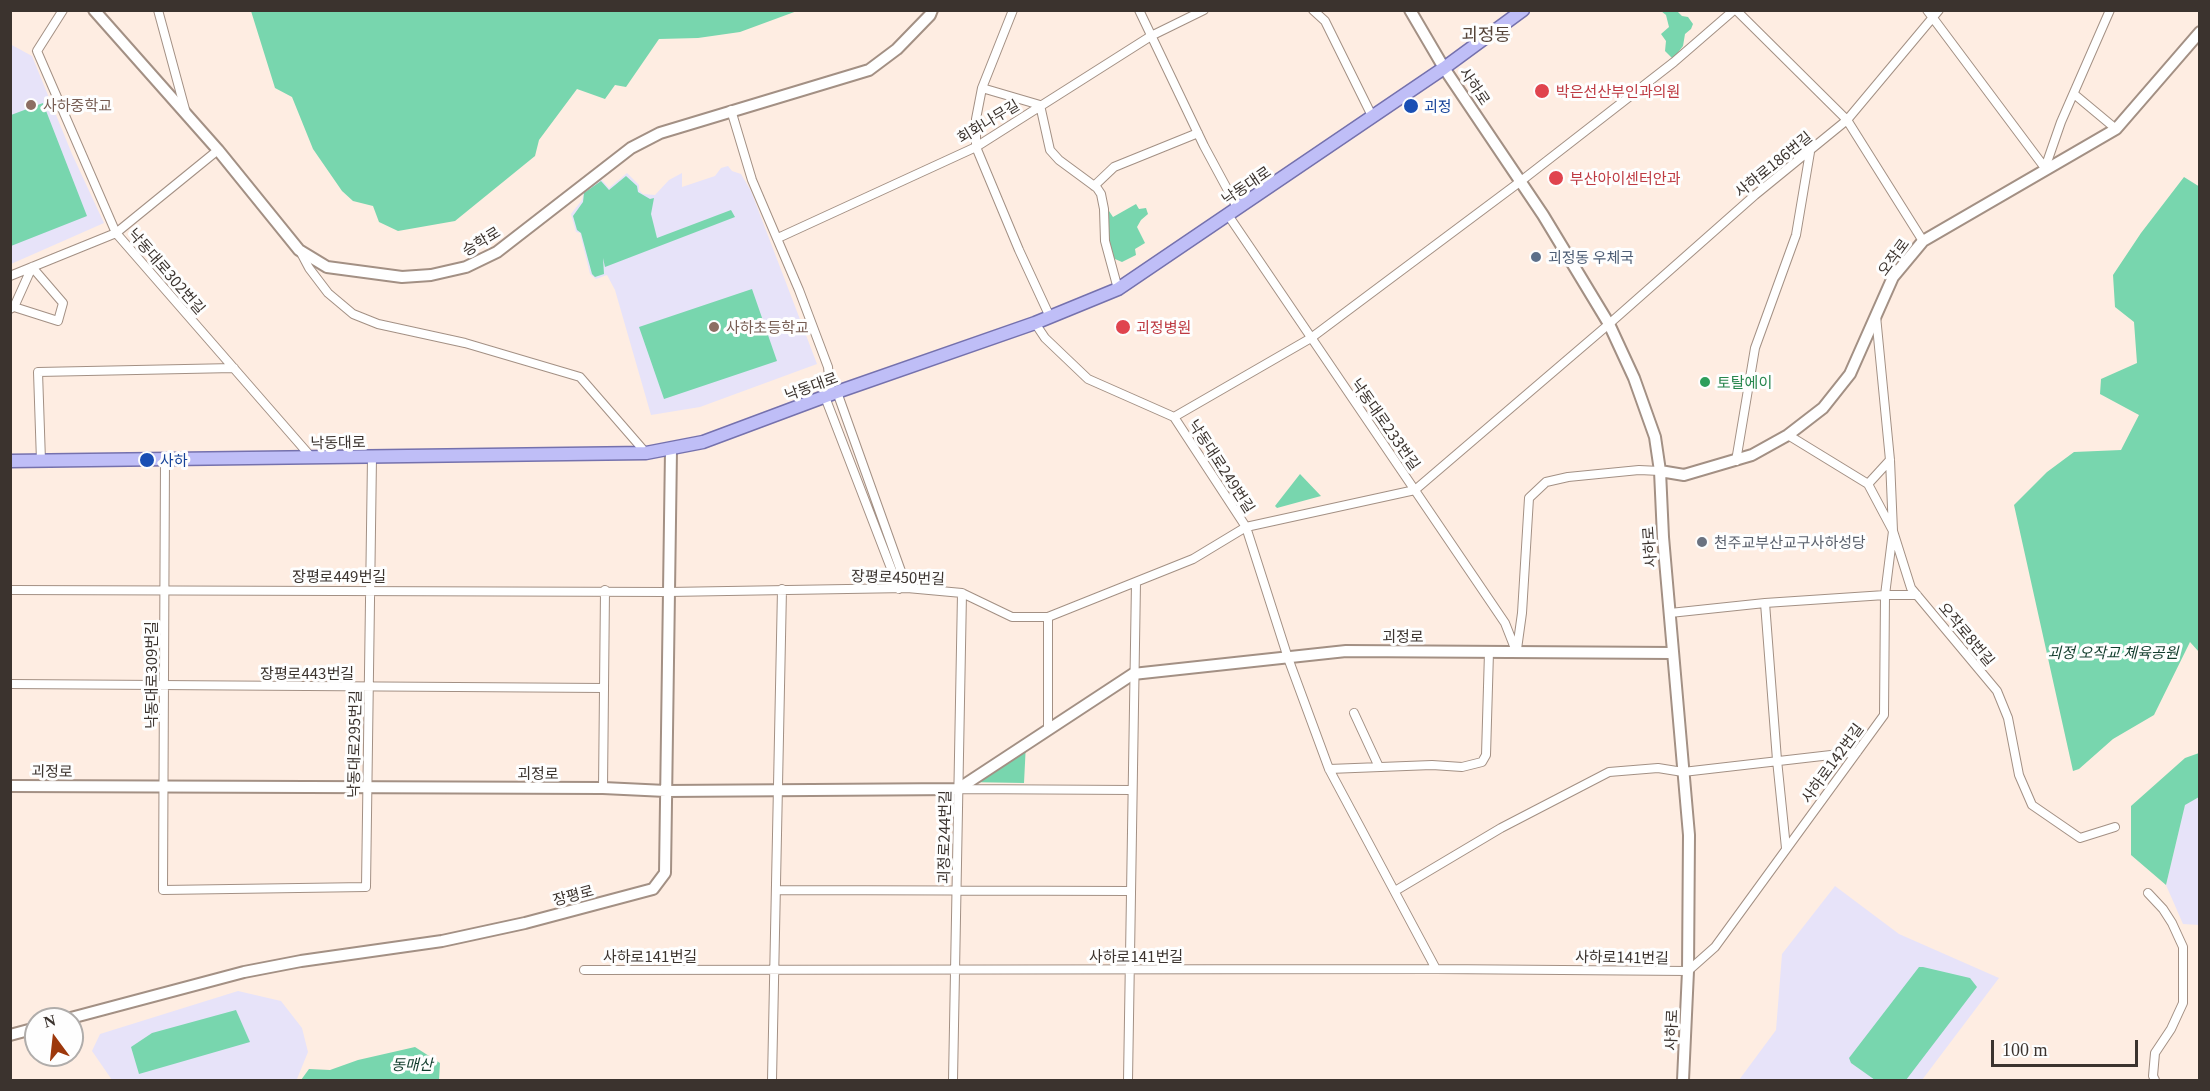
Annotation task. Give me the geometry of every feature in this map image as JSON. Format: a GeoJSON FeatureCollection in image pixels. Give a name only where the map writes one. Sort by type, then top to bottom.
{"type":"FeatureCollection","features":[{"type":"Feature","properties":{"kind":"main road","name":"낙동대로"},"geometry":{"type":"LineString","coordinates":[[10,461],[646,453],[703,442],[831,394],[1035,323],[1118,289],[1444,68],[1523,10]]}},
{"type":"Feature","properties":{"kind":"street","name":"낙동대로302번길"},"geometry":{"type":"LineString","coordinates":[[63,10],[37,51],[116,233],[312,458]]}},
{"type":"Feature","properties":{"kind":"street","name":"승학로"},"geometry":{"type":"LineString","coordinates":[[94,10],[218,150],[299,250],[327,267],[402,277],[431,275],[466,267],[497,252],[631,148],[660,133],[869,70],[897,49],[934,12]]}},
{"type":"Feature","properties":{"kind":"street"},"geometry":{"type":"LineString","coordinates":[[158,10],[187,116]]}},
{"type":"Feature","properties":{"kind":"street"},"geometry":{"type":"LineString","coordinates":[[1013,10],[982,88],[976,119],[976,147],[1050,317]]}},
{"type":"Feature","properties":{"kind":"street","name":"낙동대로233번길"},"geometry":{"type":"LineString","coordinates":[[1139,10],[1233,212],[1311,338],[1505,623],[1516,651]]}},
{"type":"Feature","properties":{"kind":"street","name":"회화나무길"},"geometry":{"type":"LineString","coordinates":[[778,238],[976,147],[1151,36],[1204,10]]}},
{"type":"Feature","properties":{"kind":"street"},"geometry":{"type":"LineString","coordinates":[[1313,10],[1325,21],[1372,117]]}},
{"type":"Feature","properties":{"kind":"street","name":"사하로"},"geometry":{"type":"LineString","coordinates":[[1410,10],[1444,68],[1521,181],[1609,324],[1634,378],[1655,437],[1660,471],[1663,537],[1690,855],[1683,1080]]}},
{"type":"Feature","properties":{"kind":"street"},"geometry":{"type":"LineString","coordinates":[[1174,417],[1311,338],[1521,181],[1674,62],[1735,10],[1847,120],[1923,241]]}},
{"type":"Feature","properties":{"kind":"street"},"geometry":{"type":"LineString","coordinates":[[2045,168],[2061,122],[2110,10]]}},
{"type":"Feature","properties":{"kind":"street"},"geometry":{"type":"LineString","coordinates":[[1933,13],[2045,168]]}},
{"type":"Feature","properties":{"kind":"street","name":"사하로186번길"},"geometry":{"type":"LineString","coordinates":[[1415,490],[1755,195],[1847,120],[1933,13]]}},
{"type":"Feature","properties":{"kind":"street","name":"오작로"},"geometry":{"type":"LineString","coordinates":[[1660,471],[1684,475],[1752,455],[1788,435],[1823,408],[1850,374],[1893,277],[1923,241],[2045,168],[2116,129],[2199,32]]}},
{"type":"Feature","properties":{"kind":"street"},"geometry":{"type":"LineString","coordinates":[[982,88],[1040,105],[1050,150],[1101,194],[1105,241],[1118,289]]}},
{"type":"Feature","properties":{"kind":"street"},"geometry":{"type":"LineString","coordinates":[[2074,94],[2116,129]]}},
{"type":"Feature","properties":{"kind":"street"},"geometry":{"type":"LineString","coordinates":[[731,110],[752,180],[778,238],[828,367],[831,394],[903,589]]}},
{"type":"Feature","properties":{"kind":"street"},"geometry":{"type":"LineString","coordinates":[[1094,186],[1114,167],[1198,133]]}},
{"type":"Feature","properties":{"kind":"street"},"geometry":{"type":"LineString","coordinates":[[10,276],[116,233],[218,150]]}},
{"type":"Feature","properties":{"kind":"street"},"geometry":{"type":"LineString","coordinates":[[1736,461],[1755,348],[1796,235],[1810,152]]}},
{"type":"Feature","properties":{"kind":"street"},"geometry":{"type":"LineString","coordinates":[[299,250],[328,293],[353,314],[378,324],[465,343],[580,377],[646,453]]}},
{"type":"Feature","properties":{"kind":"street"},"geometry":{"type":"LineString","coordinates":[[32,267],[63,303],[58,321],[12,308],[32,267]]}},
{"type":"Feature","properties":{"kind":"street"},"geometry":{"type":"LineString","coordinates":[[1876,315],[1890,460],[1893,531]]}},
{"type":"Feature","properties":{"kind":"street","name":"낙동대로249번길"},"geometry":{"type":"LineString","coordinates":[[1035,323],[1046,338],[1088,379],[1174,417],[1246,527],[1288,658],[1329,769],[1436,969]]}},
{"type":"Feature","properties":{"kind":"street"},"geometry":{"type":"LineString","coordinates":[[41,461],[38,372],[234,368]]}},
{"type":"Feature","properties":{"kind":"street"},"geometry":{"type":"LineString","coordinates":[[831,394],[903,589]]}},
{"type":"Feature","properties":{"kind":"street"},"geometry":{"type":"LineString","coordinates":[[1788,435],[1868,484],[1890,460]]}},
{"type":"Feature","properties":{"kind":"street","name":"장평로"},"geometry":{"type":"LineString","coordinates":[[84,1014],[244,972],[301,961],[442,941],[525,923],[653,889],[665,873],[671,450]]}},
{"type":"Feature","properties":{"kind":"street","name":"낙동대로295번길"},"geometry":{"type":"LineString","coordinates":[[366,887],[372,457]]}},
{"type":"Feature","properties":{"kind":"street","name":"낙동대로309번길"},"geometry":{"type":"LineString","coordinates":[[165,459],[163,890],[366,887]]}},
{"type":"Feature","properties":{"kind":"street"},"geometry":{"type":"LineString","coordinates":[[1516,651],[1523,603],[1529,498],[1546,482],[1568,477],[1639,470],[1660,471]]}},
{"type":"Feature","properties":{"kind":"street","name":"오작로8번길"},"geometry":{"type":"LineString","coordinates":[[1868,484],[1893,531],[1911,588],[1997,691],[2008,718],[2019,775],[2032,805],[2080,838],[2115,827]]}},
{"type":"Feature","properties":{"kind":"street","name":"장평로450번길"},"geometry":{"type":"LineString","coordinates":[[668,592],[903,589],[962,593],[1012,617],[1048,617],[1193,559],[1246,527],[1415,490]]}},
{"type":"Feature","properties":{"kind":"street","name":"사하로142번길"},"geometry":{"type":"LineString","coordinates":[[1688,972],[1715,947],[1884,715],[1885,595],[1893,531]]}},
{"type":"Feature","properties":{"kind":"street"},"geometry":{"type":"LineString","coordinates":[[1128,1080],[1136,582]]}},
{"type":"Feature","properties":{"kind":"street"},"geometry":{"type":"LineString","coordinates":[[772,1080],[782,589]]}},
{"type":"Feature","properties":{"kind":"street","name":"장평로449번길"},"geometry":{"type":"LineString","coordinates":[[10,590],[605,590],[668,592]]}},
{"type":"Feature","properties":{"kind":"street"},"geometry":{"type":"LineString","coordinates":[[603,788],[605,590]]}},
{"type":"Feature","properties":{"kind":"street","name":"괴정로244번길"},"geometry":{"type":"LineString","coordinates":[[952,1080],[962,593]]}},
{"type":"Feature","properties":{"kind":"street"},"geometry":{"type":"LineString","coordinates":[[1670,613],[1765,603],[1885,595],[1917,596]]}},
{"type":"Feature","properties":{"kind":"street"},"geometry":{"type":"LineString","coordinates":[[1765,603],[1786,848]]}},
{"type":"Feature","properties":{"kind":"street"},"geometry":{"type":"LineString","coordinates":[[1048,617],[1048,730]]}},
{"type":"Feature","properties":{"kind":"street","name":"괴정로"},"geometry":{"type":"LineString","coordinates":[[10,786],[603,788],[666,791],[958,789],[1133,674],[1346,651],[1673,653]]}},
{"type":"Feature","properties":{"kind":"street"},"geometry":{"type":"LineString","coordinates":[[1329,769],[1462,767],[1482,762],[1486,755],[1489,652]]}},
{"type":"Feature","properties":{"kind":"street","name":"장평로443번길"},"geometry":{"type":"LineString","coordinates":[[10,684],[604,688]]}},
{"type":"Feature","properties":{"kind":"street"},"geometry":{"type":"LineString","coordinates":[[1354,713],[1379,767]]}},
{"type":"Feature","properties":{"kind":"street"},"geometry":{"type":"LineString","coordinates":[[1395,891],[1501,828],[1609,772],[1658,768],[1683,772],[1857,752]]}},
{"type":"Feature","properties":{"kind":"street"},"geometry":{"type":"LineString","coordinates":[[958,789],[1132,790]]}},
{"type":"Feature","properties":{"kind":"street"},"geometry":{"type":"LineString","coordinates":[[776,890],[1131,891]]}},
{"type":"Feature","properties":{"kind":"street"},"geometry":{"type":"LineString","coordinates":[[2148,893],[2163,909],[2183,947],[2183,1003],[2171,1029],[2155,1053],[2153,1077],[2155,1080]]}},
{"type":"Feature","properties":{"kind":"street","name":"사하로141번길"},"geometry":{"type":"LineString","coordinates":[[584,970],[1436,969],[1688,972]]}},
{"type":"Feature","properties":{"kind":"shaded area","name":"사하중학교"},"geometry":{"type":"Polygon","coordinates":[[[10,44],[32,56],[72,154],[104,223],[11,264],[10,44]]]}},
{"type":"Feature","properties":{"kind":"shaded area","name":"사하초등학교"},"geometry":{"type":"Polygon","coordinates":[[[728,166],[732,171],[741,174],[751,191],[817,364],[700,407],[651,415],[615,290],[607,275],[596,279],[590,274],[580,233],[576,232],[571,214],[582,200],[584,192],[601,179],[609,188],[627,173],[639,185],[639,190],[643,194],[655,195],[669,180],[682,173],[682,187],[715,176],[721,168],[728,166]]]}},
{"type":"Feature","properties":{"kind":"shaded area"},"geometry":{"type":"Polygon","coordinates":[[[2199,797],[2199,925],[2183,924],[2166,885],[2185,804],[2199,797]]]}},
{"type":"Feature","properties":{"kind":"shaded area"},"geometry":{"type":"Polygon","coordinates":[[[1835,886],[1899,934],[1999,978],[1922,1080],[1739,1080],[1776,1030],[1782,954],[1835,886]]]}},
{"type":"Feature","properties":{"kind":"shaded area"},"geometry":{"type":"Polygon","coordinates":[[[238,991],[281,1001],[302,1028],[308,1052],[297,1079],[112,1080],[92,1051],[100,1034],[238,991]]]}},
{"type":"Feature","properties":{"kind":"green space"},"geometry":{"type":"Polygon","coordinates":[[[251,11],[797,11],[740,32],[698,38],[659,39],[626,87],[615,85],[605,99],[577,89],[539,140],[535,156],[455,221],[398,231],[379,222],[373,206],[353,201],[342,191],[313,149],[292,97],[275,88],[251,11]]]}},
{"type":"Feature","properties":{"kind":"green space"},"geometry":{"type":"Polygon","coordinates":[[[1661,11],[1677,11],[1682,16],[1688,17],[1693,24],[1685,34],[1683,46],[1673,59],[1665,51],[1666,41],[1661,34],[1669,27],[1666,15],[1661,11]]]}},
{"type":"Feature","properties":{"kind":"green space","name":"사하중학교"},"geometry":{"type":"Polygon","coordinates":[[[43,103],[87,216],[11,246],[11,115],[43,103]]]}},
{"type":"Feature","properties":{"kind":"green space"},"geometry":{"type":"Polygon","coordinates":[[[626,176],[637,186],[638,192],[650,199],[654,198],[651,214],[657,238],[731,210],[735,217],[605,267],[603,258],[604,274],[595,277],[592,274],[581,233],[577,230],[573,216],[583,202],[584,193],[601,181],[609,190],[626,176]]]}},
{"type":"Feature","properties":{"kind":"green space","name":"괴정 오작교 체육공원"},"geometry":{"type":"Polygon","coordinates":[[[2184,177],[2200,187],[2199,652],[2190,642],[2154,715],[2113,739],[2079,769],[2073,771],[2014,505],[2047,472],[2074,452],[2121,450],[2139,415],[2100,394],[2101,379],[2137,363],[2134,322],[2115,307],[2113,275],[2141,233],[2184,177]]]}},
{"type":"Feature","properties":{"kind":"green space"},"geometry":{"type":"Polygon","coordinates":[[[1136,204],[1139,209],[1146,208],[1148,214],[1137,227],[1145,243],[1135,249],[1136,255],[1122,262],[1115,259],[1110,251],[1107,212],[1109,211],[1113,217],[1136,204]]]}},
{"type":"Feature","properties":{"kind":"green space"},"geometry":{"type":"Polygon","coordinates":[[[752,289],[777,361],[664,399],[639,327],[752,289]]]}},
{"type":"Feature","properties":{"kind":"green space"},"geometry":{"type":"Polygon","coordinates":[[[1300,474],[1321,496],[1277,508],[1275,506],[1300,474]]]}},
{"type":"Feature","properties":{"kind":"green space"},"geometry":{"type":"Polygon","coordinates":[[[1026,743],[1024,783],[965,782],[1026,743]]]}},
{"type":"Feature","properties":{"kind":"green space"},"geometry":{"type":"Polygon","coordinates":[[[2199,753],[2199,797],[2185,805],[2166,885],[2131,855],[2131,806],[2185,758],[2199,753]]]}},
{"type":"Feature","properties":{"kind":"green space"},"geometry":{"type":"Polygon","coordinates":[[[1919,967],[1970,978],[1977,987],[1906,1080],[1875,1080],[1851,1063],[1849,1058],[1919,967]]]}},
{"type":"Feature","properties":{"kind":"green space"},"geometry":{"type":"Polygon","coordinates":[[[236,1010],[250,1042],[139,1074],[131,1047],[152,1033],[236,1010]]]}},
{"type":"Feature","properties":{"kind":"green space","name":"동매산"},"geometry":{"type":"Polygon","coordinates":[[[415,1047],[440,1063],[439,1080],[301,1080],[309,1069],[330,1070],[358,1060],[415,1047]]]}},
{"type":"Feature","properties":{"kind":"place","name":"박은선산부인과의원"},"geometry":{"type":"Point","coordinates":[1542,91]}},
{"type":"Feature","properties":{"kind":"place","name":"사하중학교"},"geometry":{"type":"Point","coordinates":[31,105]}},
{"type":"Feature","properties":{"kind":"place","name":"괴정"},"geometry":{"type":"Point","coordinates":[1411,106]}},
{"type":"Feature","properties":{"kind":"place","name":"부산아이센터안과"},"geometry":{"type":"Point","coordinates":[1556,178]}},
{"type":"Feature","properties":{"kind":"place","name":"괴정동 우체국"},"geometry":{"type":"Point","coordinates":[1536,257]}},
{"type":"Feature","properties":{"kind":"place","name":"사하초등학교"},"geometry":{"type":"Point","coordinates":[714,327]}},
{"type":"Feature","properties":{"kind":"place","name":"괴정병원"},"geometry":{"type":"Point","coordinates":[1123,327]}},
{"type":"Feature","properties":{"kind":"place","name":"토탈에이"},"geometry":{"type":"Point","coordinates":[1705,382]}},
{"type":"Feature","properties":{"kind":"place","name":"사하"},"geometry":{"type":"Point","coordinates":[147,460]}},
{"type":"Feature","properties":{"kind":"place","name":"천주교부산교구사하성당"},"geometry":{"type":"Point","coordinates":[1702,542]}},
{"type":"Feature","properties":{"kind":"district","name":"괴정동"},"geometry":{"type":"Point","coordinates":[1486,34]}}]}
